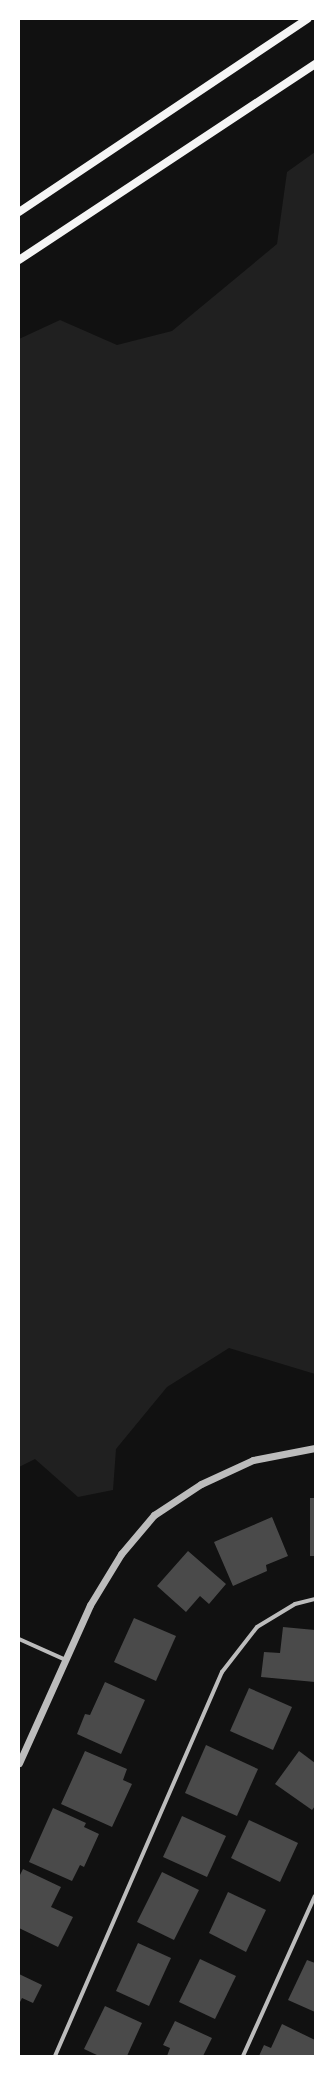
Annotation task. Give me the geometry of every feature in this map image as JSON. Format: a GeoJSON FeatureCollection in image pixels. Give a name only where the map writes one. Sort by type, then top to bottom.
{"type":"FeatureCollection","features":[{"type":"Feature","properties":{"kind":"main road"},"geometry":{"type":"LineString","coordinates":[[19,212],[307,19]]}},
{"type":"Feature","properties":{"kind":"main road"},"geometry":{"type":"LineString","coordinates":[[19,260],[315,64]]}},
{"type":"Feature","properties":{"kind":"street"},"geometry":{"type":"LineString","coordinates":[[19,1763],[90,1605],[113,1567],[154,1515],[201,1484],[253,1460],[315,1448]]}},
{"type":"Feature","properties":{"kind":"street"},"geometry":{"type":"LineString","coordinates":[[55,2056],[222,1672],[258,1627],[295,1604],[315,1599]]}},
{"type":"Feature","properties":{"kind":"street"},"geometry":{"type":"LineString","coordinates":[[19,1638],[66,1660]]}},
{"type":"Feature","properties":{"kind":"street"},"geometry":{"type":"LineString","coordinates":[[243,2056],[315,1896]]}},
{"type":"Feature","properties":{"kind":"shaded area"},"geometry":{"type":"Polygon","coordinates":[[[315,152],[315,1374],[229,1348],[167,1387],[116,1449],[113,1490],[78,1497],[35,1459],[19,1467],[19,339],[60,320],[117,345],[172,331],[277,244],[287,172],[315,152]]]}},
{"type":"Feature","properties":{"kind":"building"},"geometry":{"type":"Polygon","coordinates":[[[310,1498],[315,1498],[315,1556],[310,1556],[310,1498]]]}},
{"type":"Feature","properties":{"kind":"building"},"geometry":{"type":"Polygon","coordinates":[[[272,1517],[288,1556],[266,1565],[267,1571],[233,1586],[214,1542],[272,1517]]]}},
{"type":"Feature","properties":{"kind":"building"},"geometry":{"type":"Polygon","coordinates":[[[188,1551],[226,1584],[209,1604],[200,1596],[186,1612],[157,1586],[188,1551]]]}},
{"type":"Feature","properties":{"kind":"building"},"geometry":{"type":"Polygon","coordinates":[[[134,1618],[176,1636],[156,1681],[114,1662],[134,1618]]]}},
{"type":"Feature","properties":{"kind":"building"},"geometry":{"type":"Polygon","coordinates":[[[283,1627],[315,1630],[315,1682],[261,1677],[264,1652],[280,1653],[283,1627]]]}},
{"type":"Feature","properties":{"kind":"building"},"geometry":{"type":"Polygon","coordinates":[[[105,1682],[145,1700],[121,1754],[77,1734],[85,1714],[90,1715],[105,1682]]]}},
{"type":"Feature","properties":{"kind":"building"},"geometry":{"type":"Polygon","coordinates":[[[249,1688],[292,1707],[273,1750],[230,1731],[249,1688]]]}},
{"type":"Feature","properties":{"kind":"building"},"geometry":{"type":"Polygon","coordinates":[[[206,1745],[258,1769],[237,1816],[185,1793],[206,1745]]]}},
{"type":"Feature","properties":{"kind":"building"},"geometry":{"type":"Polygon","coordinates":[[[85,1751],[127,1769],[123,1780],[132,1784],[112,1827],[61,1804],[85,1751]]]}},
{"type":"Feature","properties":{"kind":"building"},"geometry":{"type":"Polygon","coordinates":[[[299,1751],[315,1763],[315,1806],[312,1810],[275,1784],[299,1751]]]}},
{"type":"Feature","properties":{"kind":"building"},"geometry":{"type":"Polygon","coordinates":[[[53,1808],[86,1823],[84,1827],[99,1834],[84,1867],[80,1865],[72,1881],[29,1862],[53,1808]]]}},
{"type":"Feature","properties":{"kind":"building"},"geometry":{"type":"Polygon","coordinates":[[[182,1816],[226,1836],[207,1877],[163,1857],[182,1816]]]}},
{"type":"Feature","properties":{"kind":"building"},"geometry":{"type":"Polygon","coordinates":[[[249,1820],[298,1843],[280,1882],[231,1858],[249,1820]]]}},
{"type":"Feature","properties":{"kind":"building"},"geometry":{"type":"Polygon","coordinates":[[[23,1869],[61,1887],[51,1907],[73,1917],[58,1947],[19,1928],[19,1877],[23,1869]]]}},
{"type":"Feature","properties":{"kind":"building"},"geometry":{"type":"Polygon","coordinates":[[[162,1872],[199,1890],[174,1940],[137,1922],[162,1872]]]}},
{"type":"Feature","properties":{"kind":"building"},"geometry":{"type":"Polygon","coordinates":[[[228,1892],[266,1910],[246,1952],[209,1933],[228,1892]]]}},
{"type":"Feature","properties":{"kind":"building"},"geometry":{"type":"Polygon","coordinates":[[[138,1943],[171,1958],[149,2006],[116,1991],[138,1943]]]}},
{"type":"Feature","properties":{"kind":"building"},"geometry":{"type":"Polygon","coordinates":[[[200,1959],[236,1976],[215,2019],[179,2002],[200,1959]]]}},
{"type":"Feature","properties":{"kind":"building"},"geometry":{"type":"Polygon","coordinates":[[[307,1960],[315,1963],[315,2012],[288,2000],[307,1960]]]}},
{"type":"Feature","properties":{"kind":"building"},"geometry":{"type":"Polygon","coordinates":[[[19,1974],[42,1985],[33,2003],[22,1998],[19,2004],[19,1974]]]}},
{"type":"Feature","properties":{"kind":"building"},"geometry":{"type":"Polygon","coordinates":[[[105,2006],[142,2023],[127,2056],[99,2056],[84,2049],[105,2006]]]}},
{"type":"Feature","properties":{"kind":"building"},"geometry":{"type":"Polygon","coordinates":[[[175,2021],[212,2038],[203,2056],[167,2056],[170,2048],[163,2045],[175,2021]]]}},
{"type":"Feature","properties":{"kind":"building"},"geometry":{"type":"Polygon","coordinates":[[[282,2024],[315,2040],[315,2056],[259,2056],[264,2045],[271,2048],[282,2024]]]}}]}
